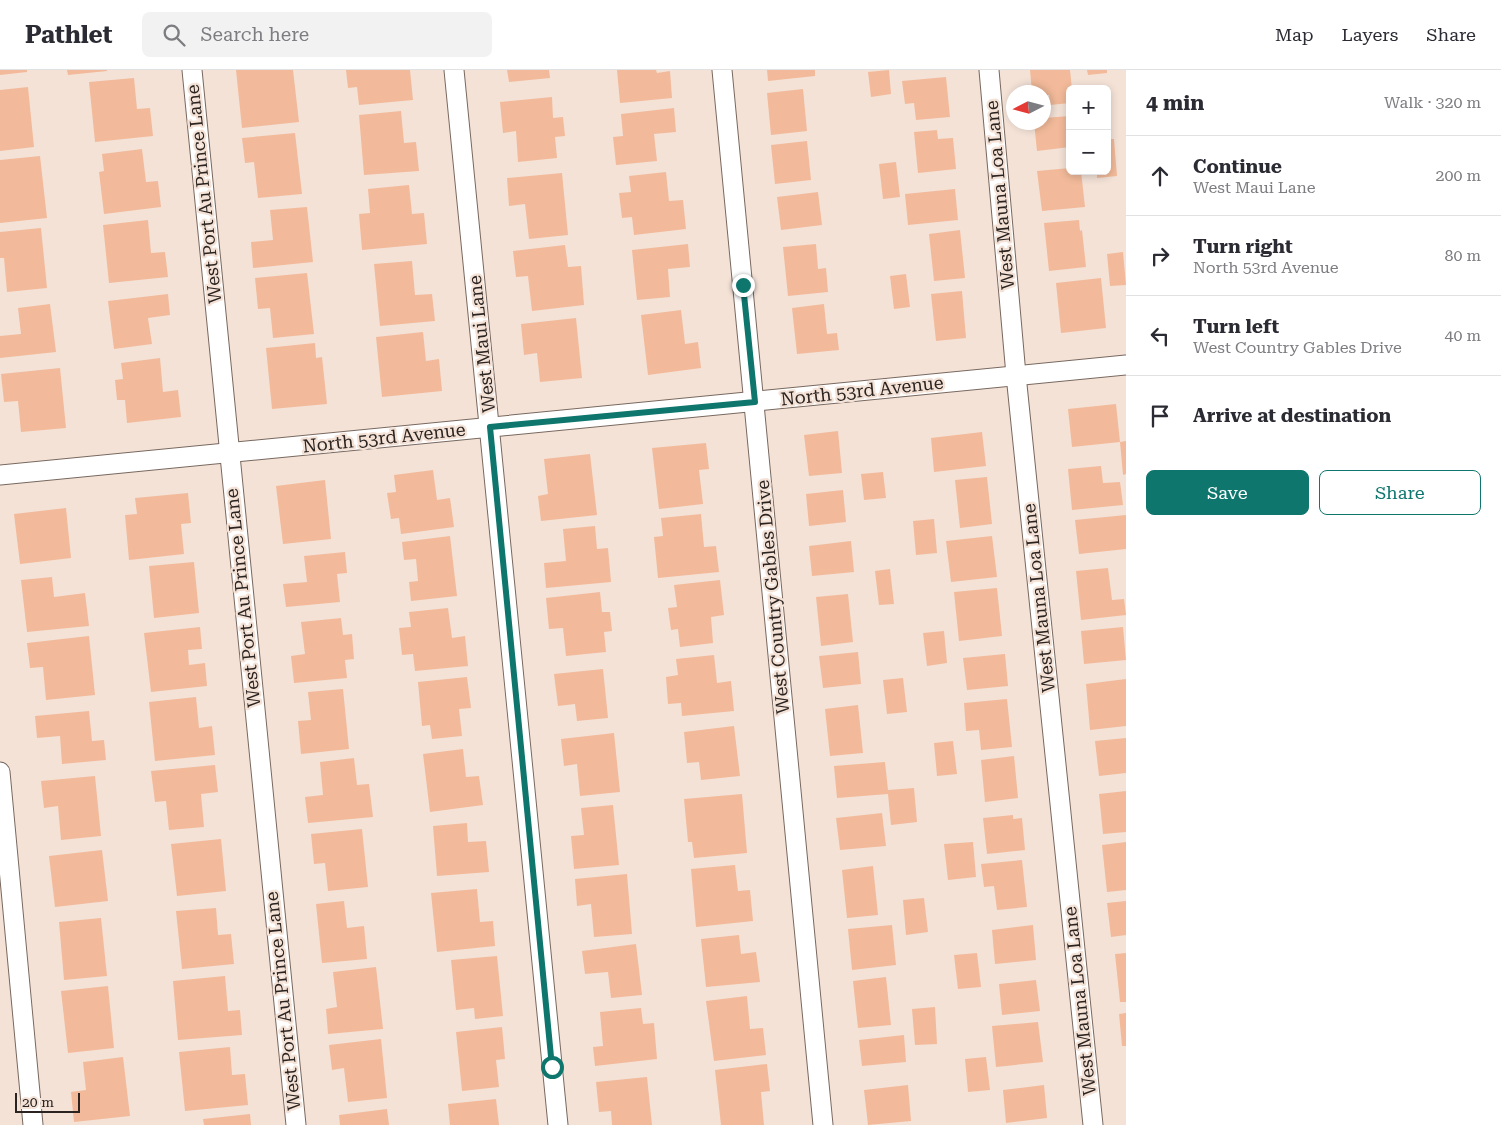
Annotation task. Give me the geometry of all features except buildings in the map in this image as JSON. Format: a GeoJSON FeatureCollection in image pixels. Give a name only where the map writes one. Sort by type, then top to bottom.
{"type":"FeatureCollection","features":[{"type":"Feature","properties":{"kind":"street","name":"West Port Au Prince Lane"},"geometry":{"type":"LineString","coordinates":[[192,70],[296,1125]]}},
{"type":"Feature","properties":{"kind":"street","name":"West Maui Lane"},"geometry":{"type":"LineString","coordinates":[[454,70],[558,1125]]}},
{"type":"Feature","properties":{"kind":"street","name":"West Country Gables Drive"},"geometry":{"type":"LineString","coordinates":[[722,70],[823,1125]]}},
{"type":"Feature","properties":{"kind":"street","name":"West Mauna Loa Lane"},"geometry":{"type":"LineString","coordinates":[[989,70],[1016,375],[1093,1125]]}},
{"type":"Feature","properties":{"kind":"street","name":"North 53rd Avenue"},"geometry":{"type":"LineString","coordinates":[[0,475],[1126,365]]}},
{"type":"Feature","properties":{"kind":"street"},"geometry":{"type":"LineString","coordinates":[[0,772],[33,1125]]}},
{"type":"Feature","properties":{"kind":"route"},"geometry":{"type":"LineString","coordinates":[[552,1067],[490,427],[755,402],[743,285]]}}]}
